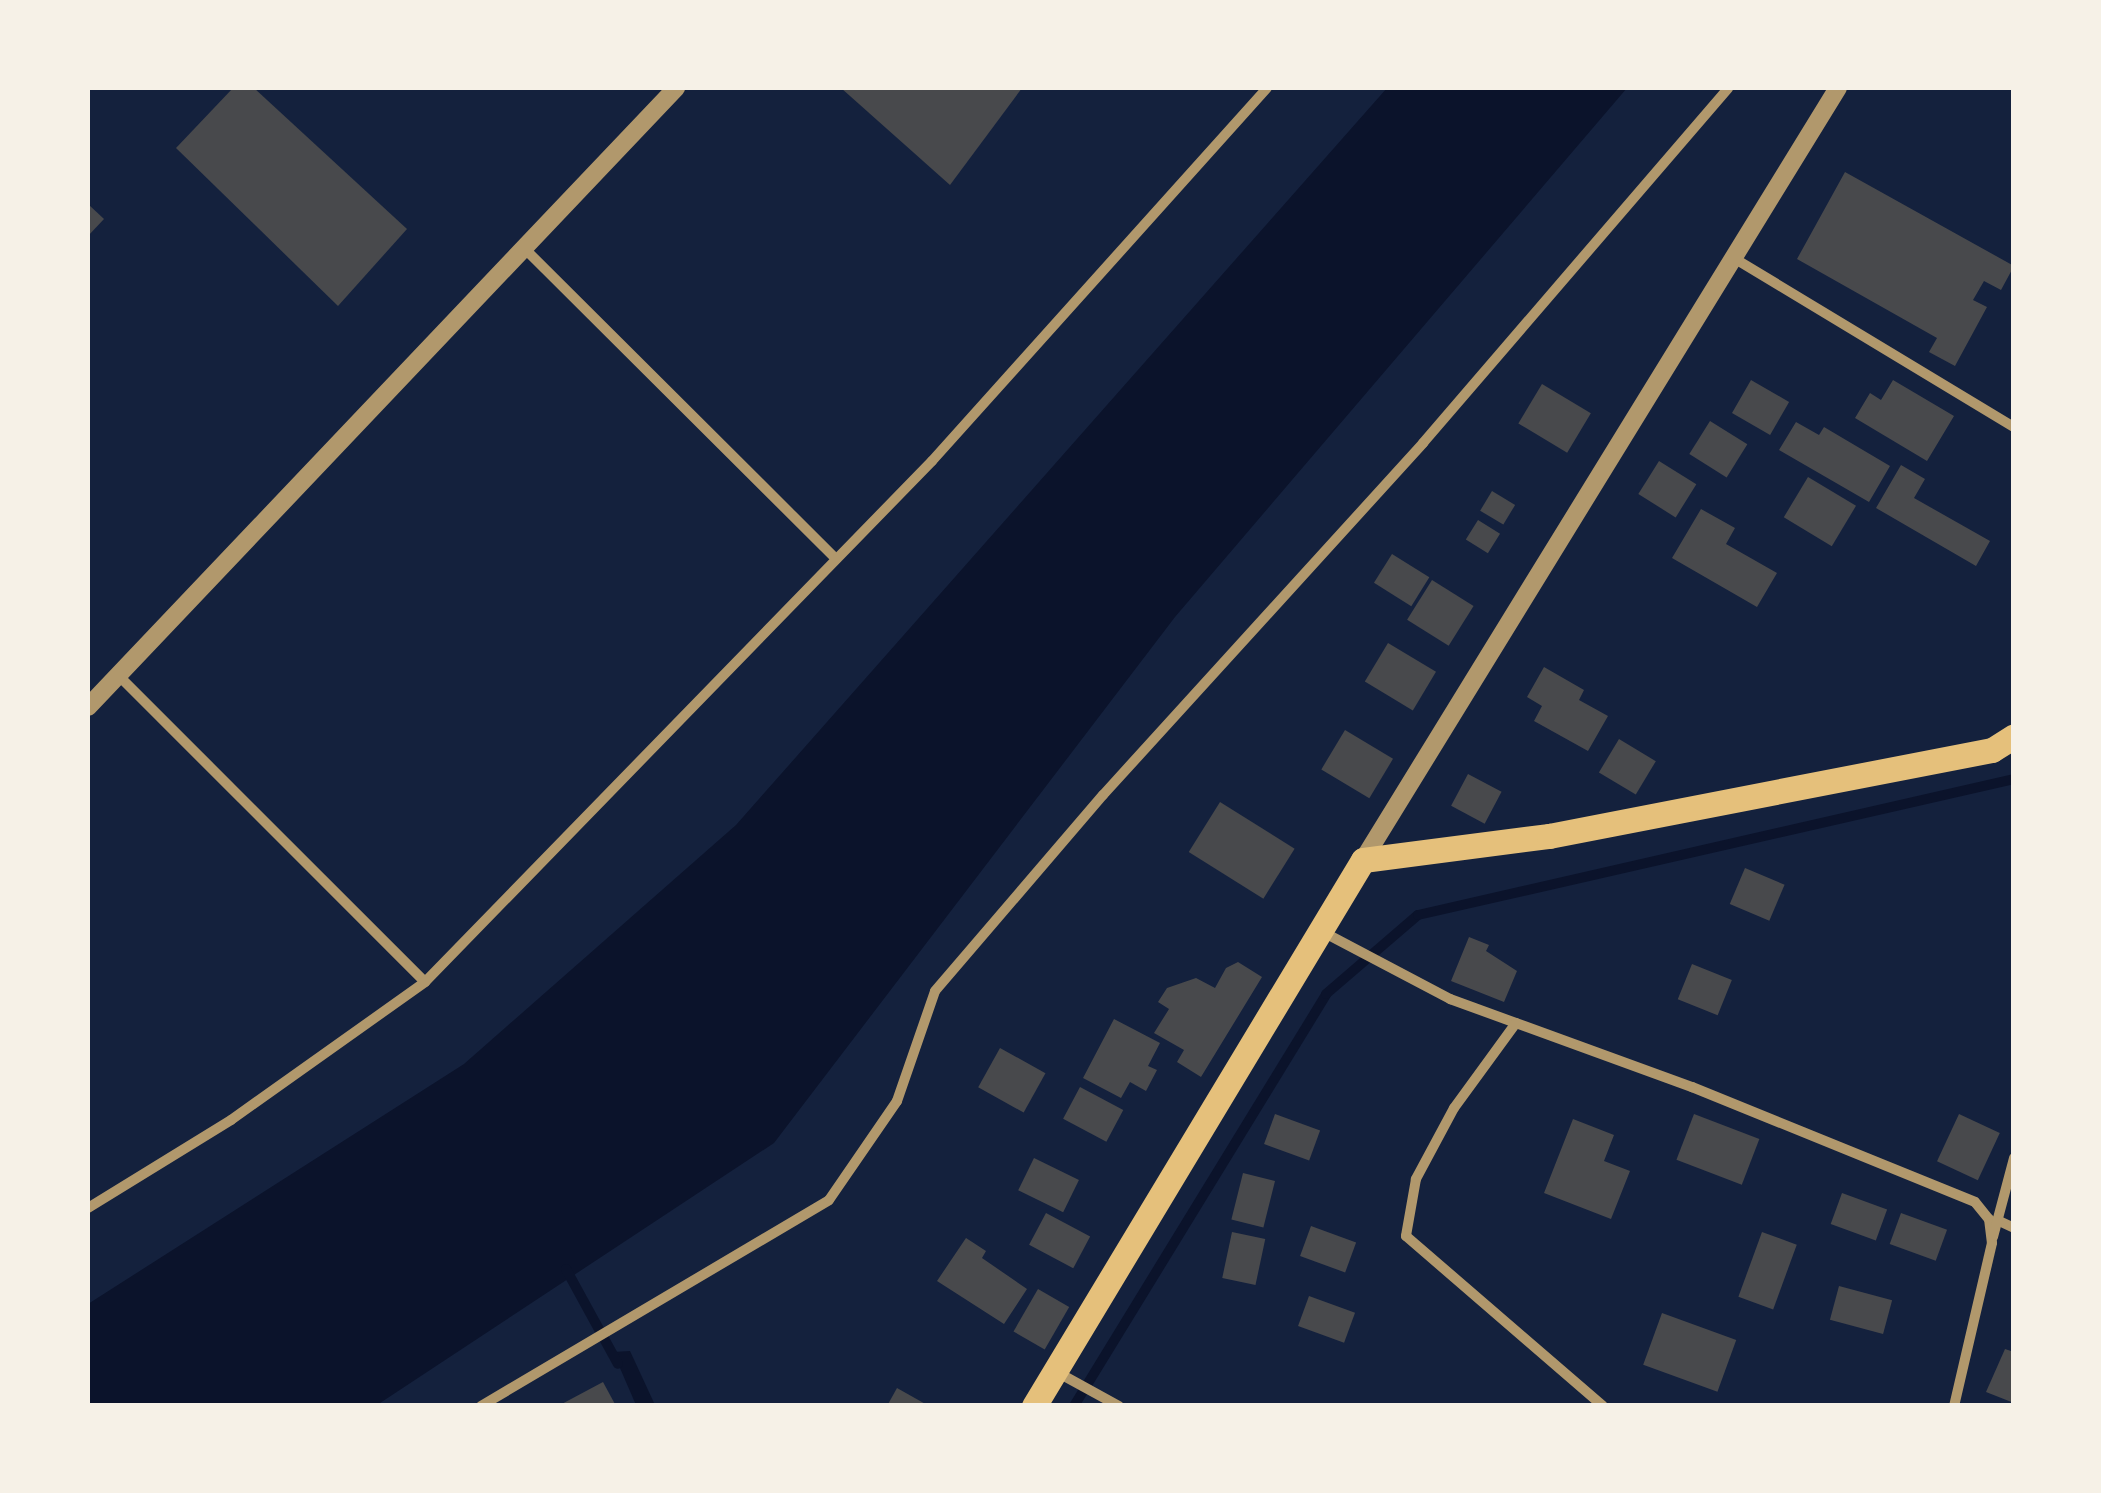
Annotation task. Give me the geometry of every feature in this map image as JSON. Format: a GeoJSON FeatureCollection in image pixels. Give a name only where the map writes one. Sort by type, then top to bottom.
{"type":"FeatureCollection","features":[{"type":"Feature","properties":{"kind":"main road"},"geometry":{"type":"LineString","coordinates":[[1034,1406],[1363,860],[1549,836],[1992,750],[2014,736]]}},
{"type":"Feature","properties":{"kind":"street"},"geometry":{"type":"LineString","coordinates":[[88,707],[676,88]]}},
{"type":"Feature","properties":{"kind":"street"},"geometry":{"type":"LineString","coordinates":[[88,1208],[231,1120],[425,982],[836,559],[1267,88]]}},
{"type":"Feature","properties":{"kind":"street"},"geometry":{"type":"LineString","coordinates":[[482,1406],[829,1200],[897,1101],[935,991],[1103,795],[1424,442],[1728,88]]}},
{"type":"Feature","properties":{"kind":"street"},"geometry":{"type":"LineString","coordinates":[[1363,860],[1838,88]]}},
{"type":"Feature","properties":{"kind":"street"},"geometry":{"type":"LineString","coordinates":[[523,247],[836,559]]}},
{"type":"Feature","properties":{"kind":"street"},"geometry":{"type":"LineString","coordinates":[[1731,257],[2014,427]]}},
{"type":"Feature","properties":{"kind":"street"},"geometry":{"type":"LineString","coordinates":[[118,674],[425,982]]}},
{"type":"Feature","properties":{"kind":"street"},"geometry":{"type":"LineString","coordinates":[[1323,932],[1450,1000],[1942,1186],[1975,1202],[1989,1219],[1992,1243]]}},
{"type":"Feature","properties":{"kind":"street"},"geometry":{"type":"LineString","coordinates":[[1516,1023],[1454,1108],[1416,1179],[1406,1236],[1603,1406]]}},
{"type":"Feature","properties":{"kind":"street"},"geometry":{"type":"LineString","coordinates":[[1954,1406],[2014,1158]]}},
{"type":"Feature","properties":{"kind":"street"},"geometry":{"type":"LineString","coordinates":[[1998,1220],[2014,1228]]}},
{"type":"Feature","properties":{"kind":"street"},"geometry":{"type":"LineString","coordinates":[[1055,1371],[1119,1406]]}},
{"type":"Feature","properties":{"kind":"water"},"geometry":{"type":"Polygon","coordinates":[[[1387,88],[1627,88],[1175,617],[774,1143],[377,1405],[88,1405],[88,1304],[464,1064],[736,825],[1387,88]]]}},
{"type":"Feature","properties":{"kind":"water"},"geometry":{"type":"Polygon","coordinates":[[[630,1351],[655,1405],[636,1405],[613,1352],[630,1351]]]}},
{"type":"Feature","properties":{"kind":"building"},"geometry":{"type":"Polygon","coordinates":[[[233,88],[254,88],[407,229],[338,306],[176,148],[233,88]]]}},
{"type":"Feature","properties":{"kind":"building"},"geometry":{"type":"Polygon","coordinates":[[[841,88],[1022,88],[950,185],[841,88]]]}},
{"type":"Feature","properties":{"kind":"building"},"geometry":{"type":"Polygon","coordinates":[[[1845,172],[2014,266],[2001,290],[1984,281],[1973,300],[1987,307],[1955,366],[1929,352],[1937,338],[1797,259],[1845,172]]]}},
{"type":"Feature","properties":{"kind":"building"},"geometry":{"type":"Polygon","coordinates":[[[88,204],[104,219],[88,236],[88,204]]]}},
{"type":"Feature","properties":{"kind":"building"},"geometry":{"type":"Polygon","coordinates":[[[1751,380],[1789,402],[1770,435],[1732,413],[1751,380]]]}},
{"type":"Feature","properties":{"kind":"building"},"geometry":{"type":"Polygon","coordinates":[[[1893,380],[1954,416],[1927,461],[1855,418],[1870,393],[1881,400],[1893,380]]]}},
{"type":"Feature","properties":{"kind":"building"},"geometry":{"type":"Polygon","coordinates":[[[1542,384],[1591,413],[1567,453],[1518,423],[1542,384]]]}},
{"type":"Feature","properties":{"kind":"building"},"geometry":{"type":"Polygon","coordinates":[[[1710,421],[1747,444],[1727,477],[1689,454],[1710,421]]]}},
{"type":"Feature","properties":{"kind":"building"},"geometry":{"type":"Polygon","coordinates":[[[1796,422],[1819,435],[1824,427],[1890,466],[1869,502],[1779,450],[1796,422]]]}},
{"type":"Feature","properties":{"kind":"building"},"geometry":{"type":"Polygon","coordinates":[[[1659,461],[1696,484],[1676,517],[1638,494],[1659,461]]]}},
{"type":"Feature","properties":{"kind":"building"},"geometry":{"type":"Polygon","coordinates":[[[1901,465],[1925,479],[1914,498],[1990,541],[1976,566],[1876,508],[1901,465]]]}},
{"type":"Feature","properties":{"kind":"building"},"geometry":{"type":"Polygon","coordinates":[[[1808,477],[1856,506],[1832,546],[1784,517],[1808,477]]]}},
{"type":"Feature","properties":{"kind":"building"},"geometry":{"type":"Polygon","coordinates":[[[1492,491],[1515,505],[1503,525],[1480,511],[1492,491]]]}},
{"type":"Feature","properties":{"kind":"building"},"geometry":{"type":"Polygon","coordinates":[[[1701,509],[1735,528],[1726,544],[1777,573],[1757,607],[1672,558],[1701,509]]]}},
{"type":"Feature","properties":{"kind":"building"},"geometry":{"type":"Polygon","coordinates":[[[1478,520],[1500,534],[1488,553],[1466,540],[1478,520]]]}},
{"type":"Feature","properties":{"kind":"building"},"geometry":{"type":"Polygon","coordinates":[[[1392,554],[1429,577],[1411,606],[1374,583],[1392,554]]]}},
{"type":"Feature","properties":{"kind":"building"},"geometry":{"type":"Polygon","coordinates":[[[1432,580],[1474,606],[1449,646],[1407,620],[1432,580]]]}},
{"type":"Feature","properties":{"kind":"building"},"geometry":{"type":"Polygon","coordinates":[[[1388,643],[1436,672],[1413,710],[1365,682],[1388,643]]]}},
{"type":"Feature","properties":{"kind":"building"},"geometry":{"type":"Polygon","coordinates":[[[1544,667],[1584,690],[1579,700],[1608,716],[1588,751],[1534,721],[1542,706],[1527,697],[1544,667]]]}},
{"type":"Feature","properties":{"kind":"building"},"geometry":{"type":"Polygon","coordinates":[[[1345,730],[1393,759],[1369,798],[1321,769],[1345,730]]]}},
{"type":"Feature","properties":{"kind":"building"},"geometry":{"type":"Polygon","coordinates":[[[1619,739],[1656,761],[1636,795],[1599,772],[1619,739]]]}},
{"type":"Feature","properties":{"kind":"building"},"geometry":{"type":"Polygon","coordinates":[[[1468,774],[1502,792],[1485,824],[1451,806],[1468,774]]]}},
{"type":"Feature","properties":{"kind":"building"},"geometry":{"type":"Polygon","coordinates":[[[1220,802],[1295,849],[1263,899],[1189,852],[1220,802]]]}},
{"type":"Feature","properties":{"kind":"building"},"geometry":{"type":"Polygon","coordinates":[[[1745,868],[1785,885],[1769,921],[1730,904],[1745,868]]]}},
{"type":"Feature","properties":{"kind":"building"},"geometry":{"type":"Polygon","coordinates":[[[1469,937],[1489,945],[1486,951],[1517,971],[1504,1002],[1451,981],[1469,937]]]}},
{"type":"Feature","properties":{"kind":"building"},"geometry":{"type":"Polygon","coordinates":[[[1238,962],[1262,977],[1201,1077],[1177,1062],[1184,1050],[1154,1033],[1169,1009],[1158,1002],[1167,988],[1196,978],[1215,988],[1226,968],[1238,962]]]}},
{"type":"Feature","properties":{"kind":"building"},"geometry":{"type":"Polygon","coordinates":[[[1692,964],[1732,980],[1718,1015],[1678,999],[1692,964]]]}},
{"type":"Feature","properties":{"kind":"building"},"geometry":{"type":"Polygon","coordinates":[[[1114,1019],[1160,1043],[1148,1066],[1157,1070],[1146,1091],[1130,1082],[1121,1098],[1083,1078],[1114,1019]]]}},
{"type":"Feature","properties":{"kind":"building"},"geometry":{"type":"Polygon","coordinates":[[[1000,1048],[1045,1073],[1024,1113],[978,1087],[1000,1048]]]}},
{"type":"Feature","properties":{"kind":"building"},"geometry":{"type":"Polygon","coordinates":[[[1080,1087],[1123,1110],[1106,1142],[1063,1119],[1080,1087]]]}},
{"type":"Feature","properties":{"kind":"building"},"geometry":{"type":"Polygon","coordinates":[[[1275,1114],[1320,1130],[1309,1160],[1264,1144],[1275,1114]]]}},
{"type":"Feature","properties":{"kind":"building"},"geometry":{"type":"Polygon","coordinates":[[[1694,1114],[1759,1139],[1742,1185],[1676,1160],[1694,1114]]]}},
{"type":"Feature","properties":{"kind":"building"},"geometry":{"type":"Polygon","coordinates":[[[1959,1114],[2000,1133],[1978,1180],[1937,1161],[1959,1114]]]}},
{"type":"Feature","properties":{"kind":"building"},"geometry":{"type":"Polygon","coordinates":[[[1573,1119],[1614,1135],[1604,1161],[1630,1171],[1611,1219],[1544,1193],[1573,1119]]]}},
{"type":"Feature","properties":{"kind":"building"},"geometry":{"type":"Polygon","coordinates":[[[1034,1158],[1079,1180],[1063,1212],[1018,1190],[1034,1158]]]}},
{"type":"Feature","properties":{"kind":"building"},"geometry":{"type":"Polygon","coordinates":[[[1243,1173],[1275,1181],[1263,1228],[1231,1220],[1243,1173]]]}},
{"type":"Feature","properties":{"kind":"building"},"geometry":{"type":"Polygon","coordinates":[[[1842,1193],[1887,1209],[1876,1240],[1831,1224],[1842,1193]]]}},
{"type":"Feature","properties":{"kind":"building"},"geometry":{"type":"Polygon","coordinates":[[[1046,1213],[1090,1236],[1073,1268],[1029,1245],[1046,1213]]]}},
{"type":"Feature","properties":{"kind":"building"},"geometry":{"type":"Polygon","coordinates":[[[1901,1213],[1947,1230],[1936,1261],[1890,1244],[1901,1213]]]}},
{"type":"Feature","properties":{"kind":"building"},"geometry":{"type":"Polygon","coordinates":[[[1311,1226],[1356,1242],[1345,1272],[1300,1256],[1311,1226]]]}},
{"type":"Feature","properties":{"kind":"building"},"geometry":{"type":"Polygon","coordinates":[[[1232,1232],[1265,1239],[1255,1285],[1222,1278],[1232,1232]]]}},
{"type":"Feature","properties":{"kind":"building"},"geometry":{"type":"Polygon","coordinates":[[[1762,1232],[1797,1245],[1773,1309],[1738,1297],[1762,1232]]]}},
{"type":"Feature","properties":{"kind":"building"},"geometry":{"type":"Polygon","coordinates":[[[966,1238],[986,1251],[982,1258],[1027,1289],[1004,1324],[937,1281],[966,1238]]]}},
{"type":"Feature","properties":{"kind":"building"},"geometry":{"type":"Polygon","coordinates":[[[1839,1286],[1892,1300],[1883,1334],[1830,1320],[1839,1286]]]}},
{"type":"Feature","properties":{"kind":"building"},"geometry":{"type":"Polygon","coordinates":[[[1038,1289],[1069,1307],[1045,1349],[1014,1331],[1038,1289]]]}},
{"type":"Feature","properties":{"kind":"building"},"geometry":{"type":"Polygon","coordinates":[[[1309,1296],[1355,1313],[1344,1343],[1298,1326],[1309,1296]]]}},
{"type":"Feature","properties":{"kind":"building"},"geometry":{"type":"Polygon","coordinates":[[[1662,1313],[1736,1340],[1717,1392],[1643,1365],[1662,1313]]]}},
{"type":"Feature","properties":{"kind":"building"},"geometry":{"type":"Polygon","coordinates":[[[2005,1349],[2014,1352],[2014,1403],[1986,1392],[2005,1349]]]}},
{"type":"Feature","properties":{"kind":"building"},"geometry":{"type":"Polygon","coordinates":[[[603,1382],[616,1406],[558,1406],[603,1382]]]}},
{"type":"Feature","properties":{"kind":"building"},"geometry":{"type":"Polygon","coordinates":[[[897,1388],[929,1406],[887,1406],[897,1388]]]}},
{"type":"Feature","properties":{"kind":"waterway"},"geometry":{"type":"LineString","coordinates":[[1074,1406],[1326,994],[1418,915],[2014,779]]}},
{"type":"Feature","properties":{"kind":"waterway"},"geometry":{"type":"LineString","coordinates":[[566,1269],[618,1364]]}}]}
